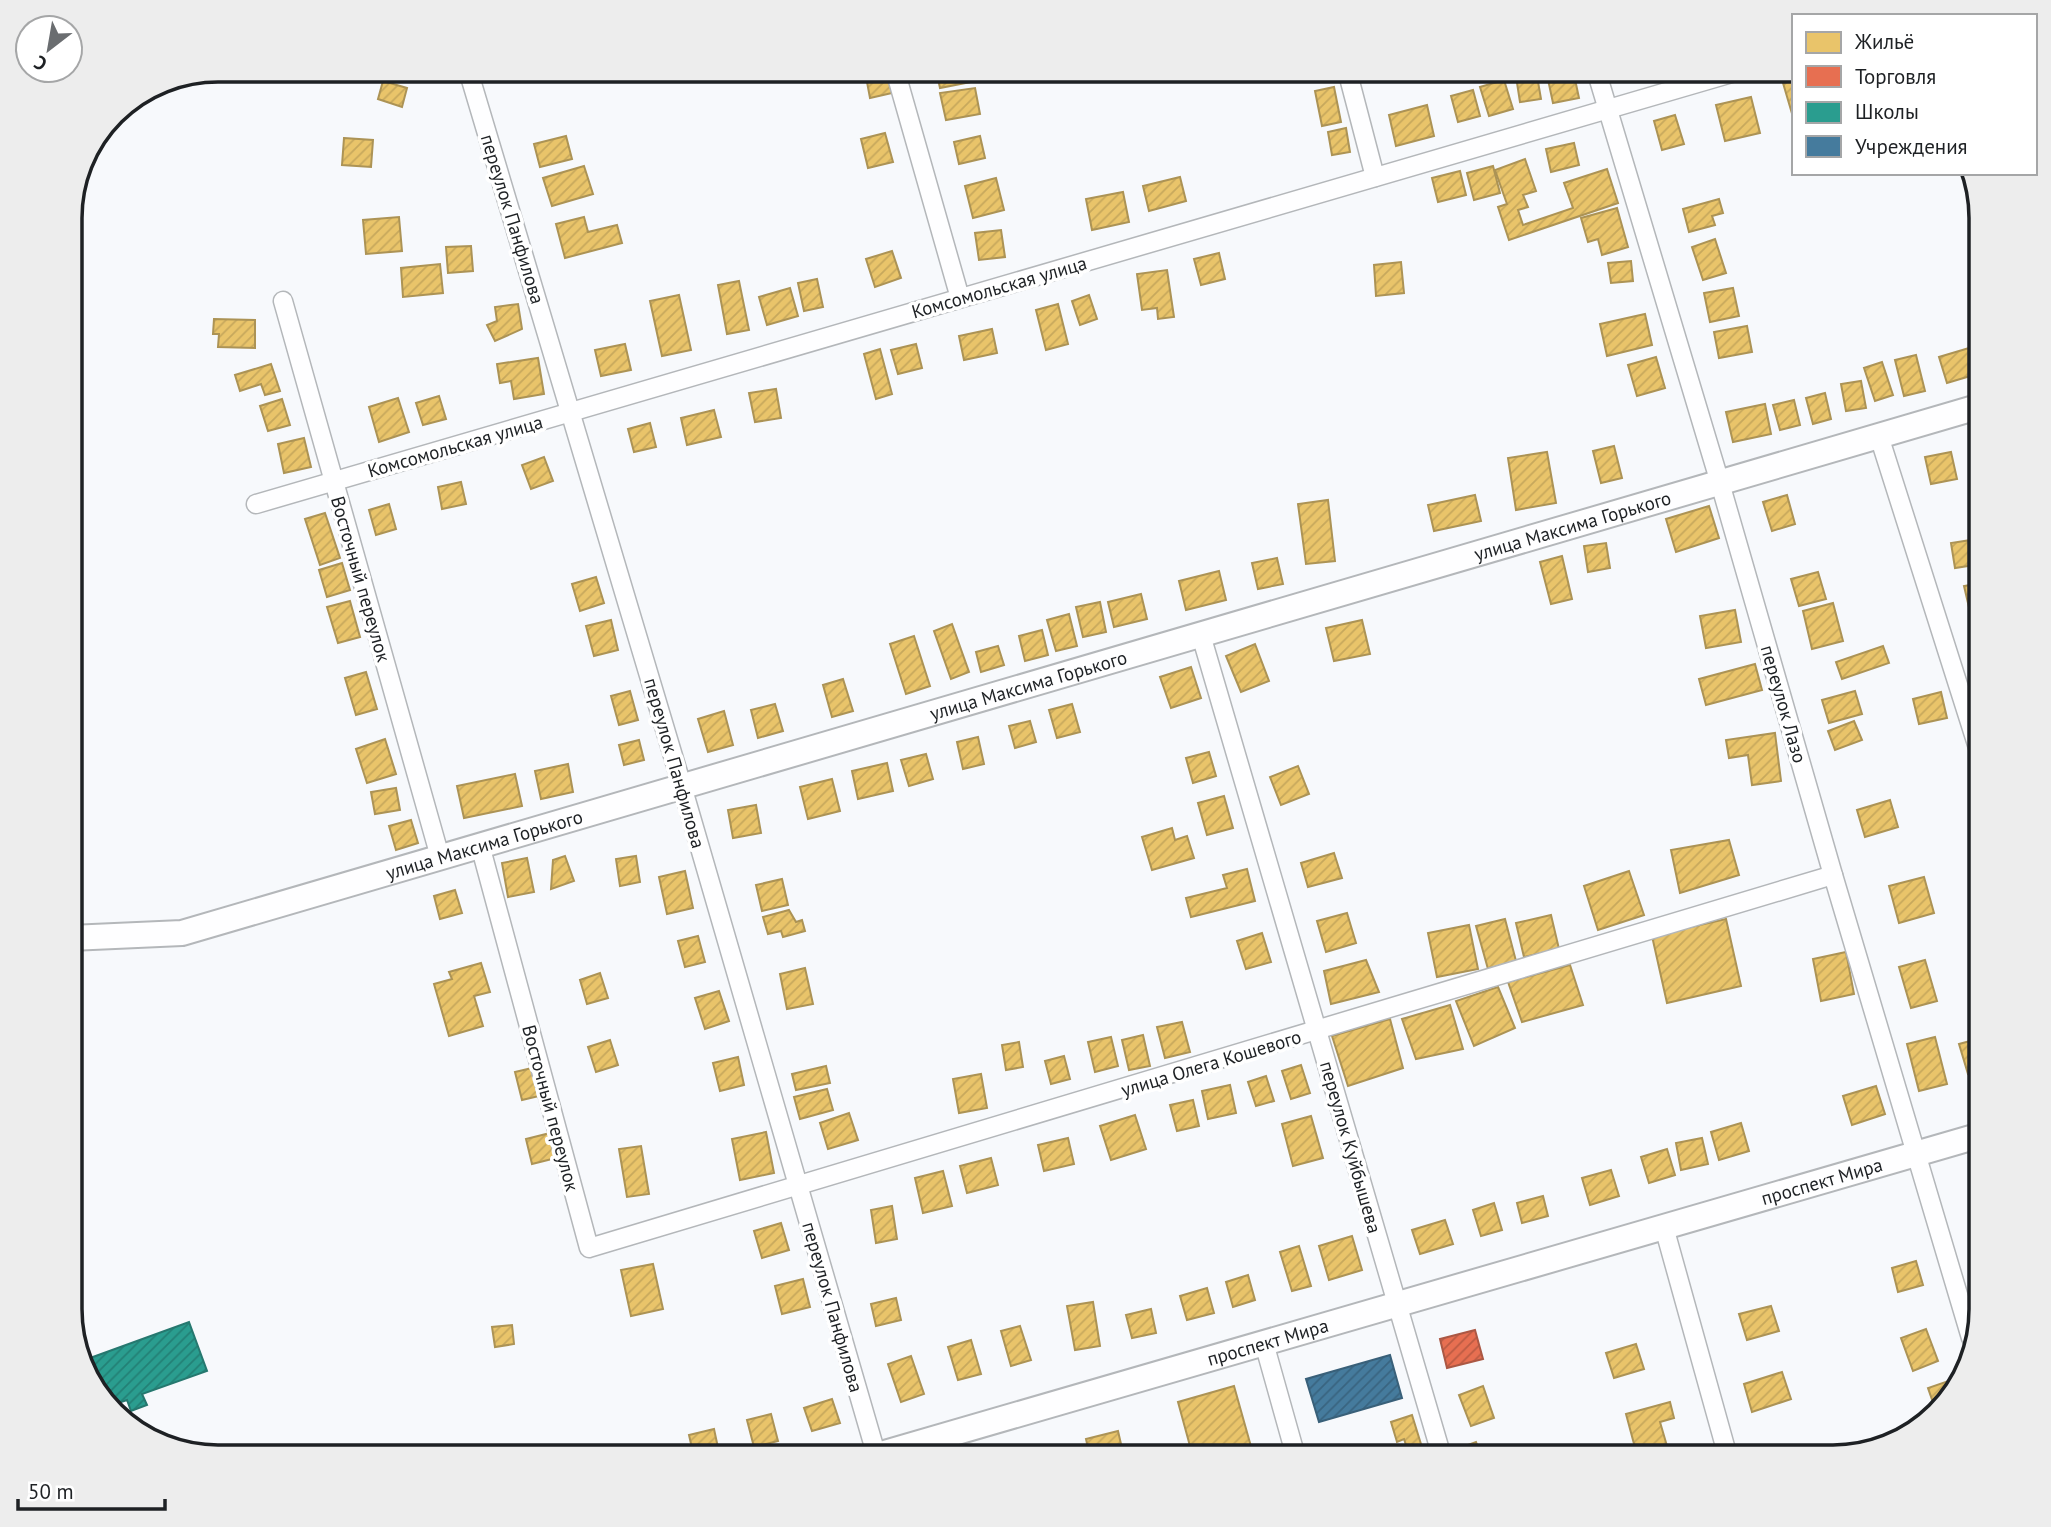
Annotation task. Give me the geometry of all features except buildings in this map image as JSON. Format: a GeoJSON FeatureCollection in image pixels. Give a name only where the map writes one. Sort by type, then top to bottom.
{"type":"FeatureCollection","features":[{"type":"Feature","properties":{"kind":"main road","name":"улица Максима Горького"},"geometry":{"type":"LineString","coordinates":[[83,937],[182,933],[1969,410]]}},
{"type":"Feature","properties":{"kind":"main road","name":"проспект Мира"},"geometry":{"type":"LineString","coordinates":[[916,1445],[1969,1139]]}},
{"type":"Feature","properties":{"kind":"street","name":"переулок Панфилова"},"geometry":{"type":"LineString","coordinates":[[472,82],[682,786],[872,1445]]}},
{"type":"Feature","properties":{"kind":"street"},"geometry":{"type":"LineString","coordinates":[[898,82],[960,298]]}},
{"type":"Feature","properties":{"kind":"street"},"geometry":{"type":"LineString","coordinates":[[1350,82],[1375,177]]}},
{"type":"Feature","properties":{"kind":"street","name":"переулок Лазо"},"geometry":{"type":"LineString","coordinates":[[1600,82],[1967,1325]]}},
{"type":"Feature","properties":{"kind":"street","name":"Комсомольская улица"},"geometry":{"type":"LineString","coordinates":[[256,504],[1701,82]]}},
{"type":"Feature","properties":{"kind":"street","name":"Восточный переулок"},"geometry":{"type":"LineString","coordinates":[[283,301],[440,857]]}},
{"type":"Feature","properties":{"kind":"street"},"geometry":{"type":"LineString","coordinates":[[1879,436],[1969,719]]}},
{"type":"Feature","properties":{"kind":"street","name":"переулок Куйбышева"},"geometry":{"type":"LineString","coordinates":[[1202,635],[1439,1445]]}},
{"type":"Feature","properties":{"kind":"street","name":"Восточный переулок"},"geometry":{"type":"LineString","coordinates":[[480,845],[589,1248]]}},
{"type":"Feature","properties":{"kind":"street","name":"улица Олега Кошевого"},"geometry":{"type":"LineString","coordinates":[[589,1248],[1833,875]]}},
{"type":"Feature","properties":{"kind":"street"},"geometry":{"type":"LineString","coordinates":[[1664,1227],[1725,1445]]}},
{"type":"Feature","properties":{"kind":"street"},"geometry":{"type":"LineString","coordinates":[[1264,1343],[1293,1445]]}}]}
